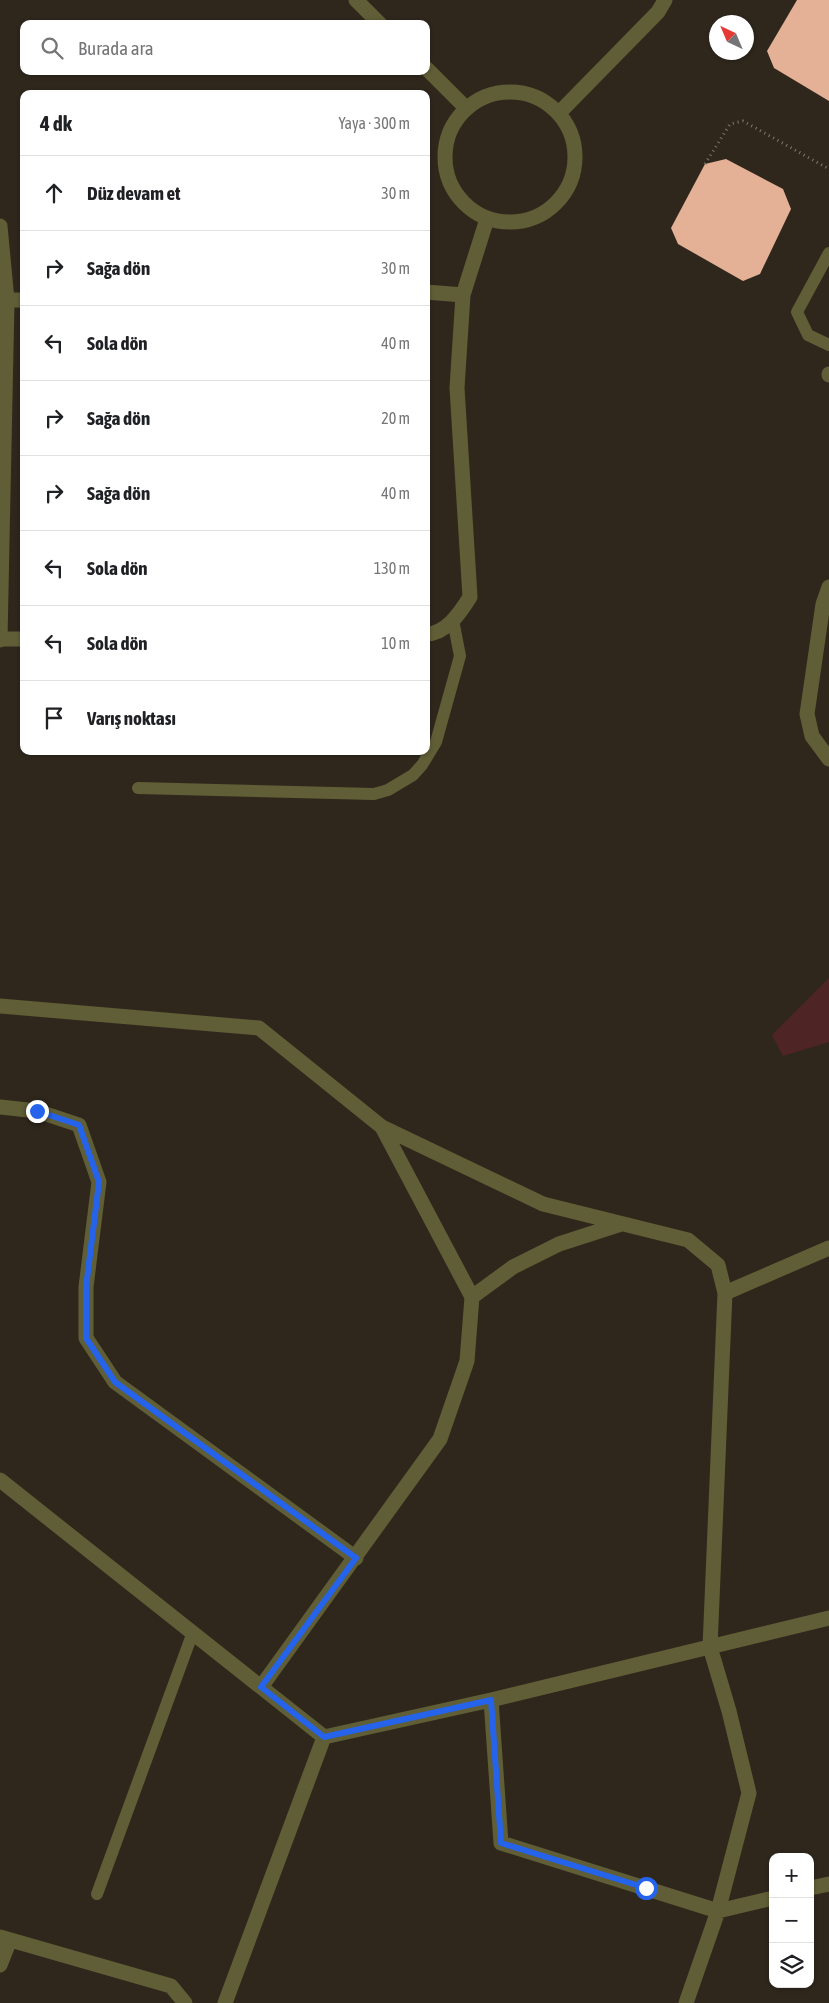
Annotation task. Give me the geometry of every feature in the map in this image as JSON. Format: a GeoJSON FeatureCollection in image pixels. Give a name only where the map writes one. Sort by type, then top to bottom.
{"type":"FeatureCollection","features":[{"type":"Feature","properties":{"kind":"street"},"geometry":{"type":"LineString","coordinates":[[356,0],[376,20]]}},
{"type":"Feature","properties":{"kind":"street"},"geometry":{"type":"LineString","coordinates":[[559,113],[658,12],[665,0]]}},
{"type":"Feature","properties":{"kind":"street"},"geometry":{"type":"LineString","coordinates":[[430,72],[466,108]]}},
{"type":"Feature","properties":{"kind":"street"},"geometry":{"type":"LineString","coordinates":[[502,91],[523,92],[543,99],[559,113],[570,130],[576,152],[574,173],[564,193],[550,209],[531,220],[509,223],[488,219],[468,208],[454,192],[446,175],[444,157],[446,138],[454,122],[466,108],[482,97],[502,91]]}},
{"type":"Feature","properties":{"kind":"street"},"geometry":{"type":"LineString","coordinates":[[430,634],[435,634],[453,620],[470,597],[457,388],[463,295],[488,219]]}},
{"type":"Feature","properties":{"kind":"street"},"geometry":{"type":"LineString","coordinates":[[0,226],[4,300],[0,639],[20,639]]}},
{"type":"Feature","properties":{"kind":"street"},"geometry":{"type":"LineString","coordinates":[[430,292],[463,295]]}},
{"type":"Feature","properties":{"kind":"street"},"geometry":{"type":"LineString","coordinates":[[4,300],[20,300]]}},
{"type":"Feature","properties":{"kind":"street"},"geometry":{"type":"LineString","coordinates":[[829,587],[823,604],[807,714],[812,736],[829,759]]}},
{"type":"Feature","properties":{"kind":"street"},"geometry":{"type":"LineString","coordinates":[[0,1006],[259,1028],[382,1127],[543,1204],[688,1240],[718,1264],[725,1293],[710,1647],[730,1711],[749,1793],[718,1911],[686,2003]]}},
{"type":"Feature","properties":{"kind":"street"},"geometry":{"type":"LineString","coordinates":[[0,1108],[37,1111],[79,1125],[99,1182],[86,1287],[86,1338],[115,1382],[356,1558]]}},
{"type":"Feature","properties":{"kind":"street"},"geometry":{"type":"LineString","coordinates":[[261,1687],[356,1558],[440,1439],[467,1361],[472,1297],[382,1127]]}},
{"type":"Feature","properties":{"kind":"street"},"geometry":{"type":"LineString","coordinates":[[472,1297],[513,1267],[559,1244],[621,1224]]}},
{"type":"Feature","properties":{"kind":"street"},"geometry":{"type":"LineString","coordinates":[[725,1293],[829,1248]]}},
{"type":"Feature","properties":{"kind":"street"},"geometry":{"type":"LineString","coordinates":[[0,1480],[324,1737]]}},
{"type":"Feature","properties":{"kind":"street"},"geometry":{"type":"LineString","coordinates":[[324,1737],[491,1700],[829,1618]]}},
{"type":"Feature","properties":{"kind":"street"},"geometry":{"type":"LineString","coordinates":[[491,1700],[501,1843],[718,1911],[769,1899]]}},
{"type":"Feature","properties":{"kind":"street"},"geometry":{"type":"LineString","coordinates":[[225,2003],[324,1737]]}},
{"type":"Feature","properties":{"kind":"street"},"geometry":{"type":"LineString","coordinates":[[814,1887],[829,1884]]}},
{"type":"Feature","properties":{"kind":"street"},"geometry":{"type":"LineString","coordinates":[[0,1965],[5,1939],[171,1986],[185,2003]]}},
{"type":"Feature","properties":{"kind":"lane"},"geometry":{"type":"LineString","coordinates":[[829,253],[797,312],[808,335],[829,345]]}},
{"type":"Feature","properties":{"kind":"lane"},"geometry":{"type":"LineString","coordinates":[[430,752],[436,742],[460,656],[453,620]]}},
{"type":"Feature","properties":{"kind":"lane"},"geometry":{"type":"LineString","coordinates":[[138,788],[374,794],[401,784],[422,765],[428,755]]}},
{"type":"Feature","properties":{"kind":"lane"},"geometry":{"type":"LineString","coordinates":[[97,1894],[193,1632]]}},
{"type":"Feature","properties":{"kind":"path"},"geometry":{"type":"LineString","coordinates":[[706,164],[730,124],[743,121],[829,168]]}},
{"type":"Feature","properties":{"kind":"shaded area"},"geometry":{"type":"Polygon","coordinates":[[[829,978],[829,1042],[783,1056],[772,1035],[829,978]]]}},
{"type":"Feature","properties":{"kind":"building"},"geometry":{"type":"Polygon","coordinates":[[[797,0],[829,0],[829,101],[774,68],[767,51],[797,0]]]}},
{"type":"Feature","properties":{"kind":"building"},"geometry":{"type":"Polygon","coordinates":[[[726,159],[783,189],[791,209],[760,274],[743,281],[678,244],[671,228],[705,164],[726,159]]]}},
{"type":"Feature","properties":{"kind":"route"},"geometry":{"type":"LineString","coordinates":[[37,1111],[79,1125],[99,1182],[86,1287],[86,1338],[115,1382],[356,1558],[261,1687],[324,1737],[491,1700],[501,1843],[646,1888]]}}]}
